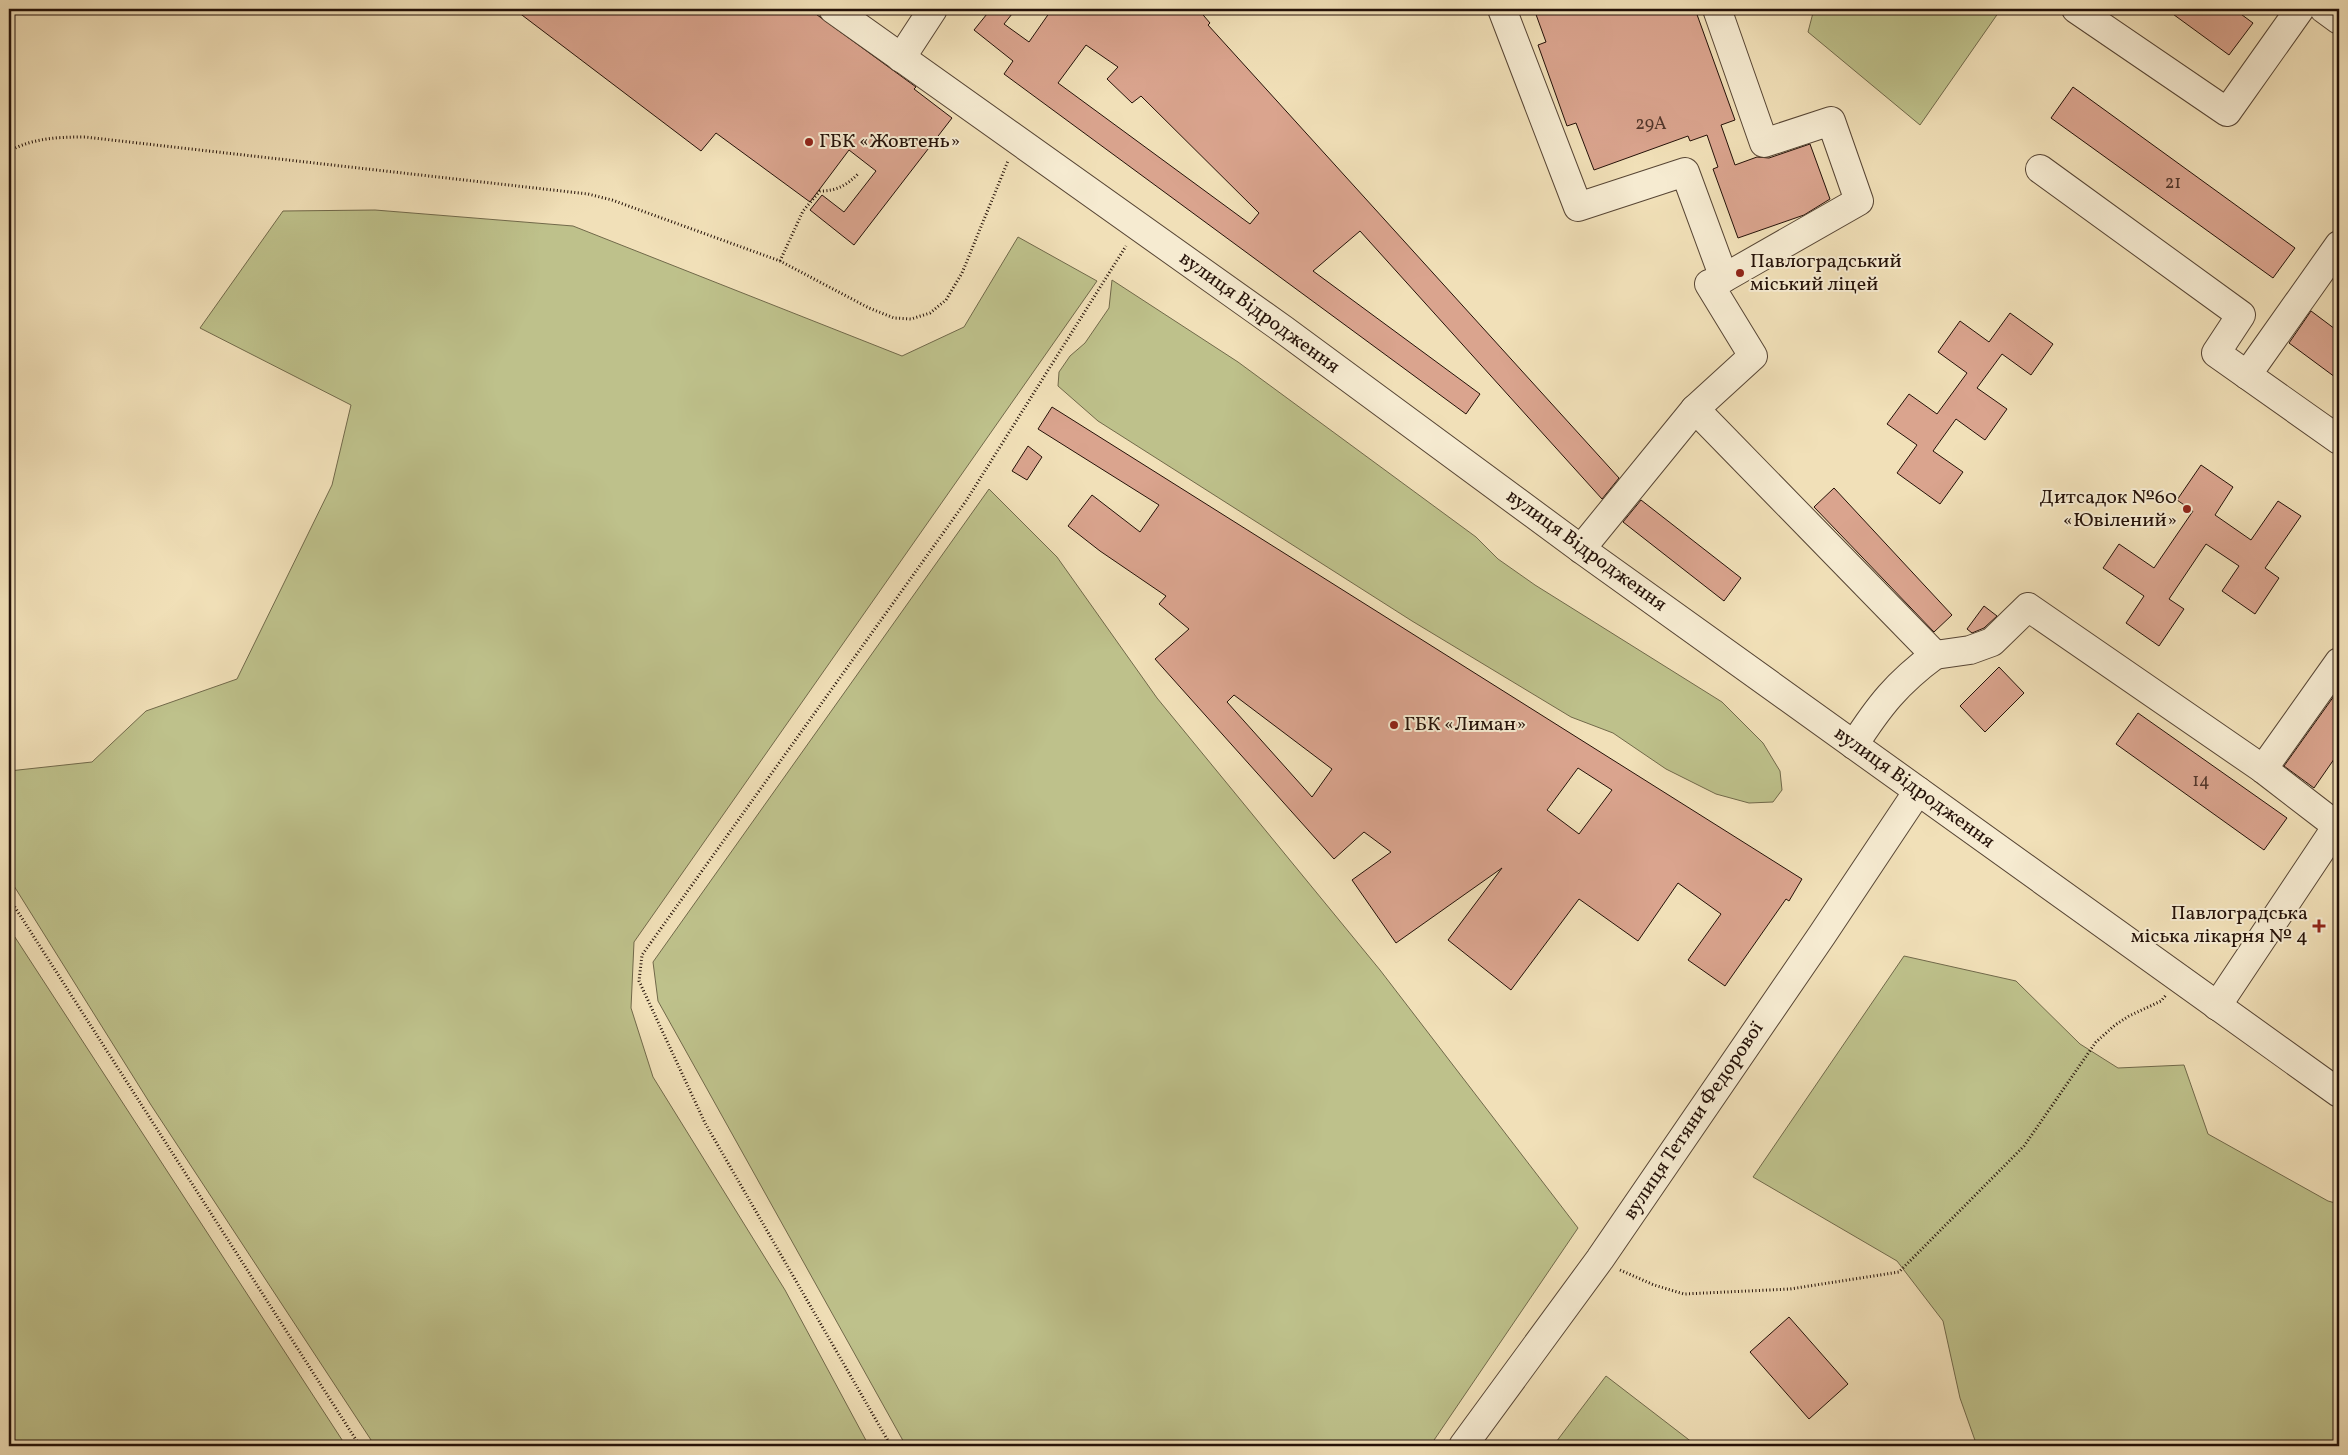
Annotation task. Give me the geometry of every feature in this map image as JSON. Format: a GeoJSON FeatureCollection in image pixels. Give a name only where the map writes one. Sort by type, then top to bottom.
{"type":"FeatureCollection","features":[{"type":"Feature","properties":{"kind":"street","name":"вулиця Відродження"},"geometry":{"type":"LineString","coordinates":[[833,9],[1138,226],[1582,549],[2339,1093]]}},
{"type":"Feature","properties":{"kind":"street"},"geometry":{"type":"LineString","coordinates":[[901,58],[933,9]]}},
{"type":"Feature","properties":{"kind":"street"},"geometry":{"type":"LineString","coordinates":[[1502,9],[1578,206],[1685,172],[1724,278]]}},
{"type":"Feature","properties":{"kind":"street"},"geometry":{"type":"LineString","coordinates":[[1582,549],[1695,409],[1753,356],[1709,284],[1724,278],[1859,201],[1831,121],[1764,143],[1717,9]]}},
{"type":"Feature","properties":{"kind":"street"},"geometry":{"type":"LineString","coordinates":[[2076,9],[2227,112],[2300,9]]}},
{"type":"Feature","properties":{"kind":"street"},"geometry":{"type":"LineString","coordinates":[[2324,9],[2339,20]]}},
{"type":"Feature","properties":{"kind":"street"},"geometry":{"type":"LineString","coordinates":[[2040,169],[2241,315],[2216,353],[2339,440]]}},
{"type":"Feature","properties":{"kind":"street"},"geometry":{"type":"LineString","coordinates":[[2247,375],[2339,245]]}},
{"type":"Feature","properties":{"kind":"street"},"geometry":{"type":"LineString","coordinates":[[1695,409],[1934,655]]}},
{"type":"Feature","properties":{"kind":"street"},"geometry":{"type":"LineString","coordinates":[[1854,745],[1882,702],[1914,670],[1934,655],[1970,650],[1992,642],[2028,607],[2263,769],[2338,824],[2217,1006]]}},
{"type":"Feature","properties":{"kind":"street"},"geometry":{"type":"LineString","coordinates":[[2263,769],[2339,662]]}},
{"type":"Feature","properties":{"kind":"street","name":"вулиця Тетяни Федорової"},"geometry":{"type":"LineString","coordinates":[[1463,1446],[1600,1259],[1822,935],[1918,790]]}},
{"type":"Feature","properties":{"kind":"path"},"geometry":{"type":"LineString","coordinates":[[9,150],[22,144],[48,137],[85,137],[588,194],[612,200],[780,262],[869,308],[894,318],[911,319],[930,313],[946,300],[962,273],[1017,140]]}},
{"type":"Feature","properties":{"kind":"path"},"geometry":{"type":"LineString","coordinates":[[780,262],[803,211],[820,191],[830,191],[847,186],[859,173]]}},
{"type":"Feature","properties":{"kind":"path"},"geometry":{"type":"LineString","coordinates":[[891,1446],[705,1123],[639,982],[642,955],[966,501],[1138,226]]}},
{"type":"Feature","properties":{"kind":"path"},"geometry":{"type":"LineString","coordinates":[[9,898],[360,1446]]}},
{"type":"Feature","properties":{"kind":"path"},"geometry":{"type":"LineString","coordinates":[[1600,1259],[1654,1285],[1684,1294],[1790,1289],[1899,1272],[2024,1146],[2096,1042],[2129,1016],[2161,1001],[2179,979]]}},
{"type":"Feature","properties":{"kind":"green space"},"geometry":{"type":"Polygon","coordinates":[[[1814,9],[2001,9],[1920,125],[1808,32],[1814,9]]]}},
{"type":"Feature","properties":{"kind":"green space"},"geometry":{"type":"Polygon","coordinates":[[[375,210],[573,226],[902,356],[964,327],[1018,237],[1097,281],[634,942],[631,1008],[653,1077],[785,1290],[869,1446],[375,1446],[151,1105],[9,878],[9,771],[92,762],[146,711],[237,679],[332,485],[351,405],[200,328],[283,211],[375,210]]]}},
{"type":"Feature","properties":{"kind":"green space"},"geometry":{"type":"Polygon","coordinates":[[[1112,280],[1238,362],[1476,537],[1498,559],[1535,585],[1722,702],[1763,743],[1780,771],[1782,790],[1773,802],[1749,803],[1716,794],[1666,769],[1613,733],[1571,717],[1412,621],[1098,421],[1058,386],[1059,372],[1070,356],[1085,343],[1109,308],[1112,280]]]}},
{"type":"Feature","properties":{"kind":"green space"},"geometry":{"type":"Polygon","coordinates":[[[989,489],[1057,557],[1157,698],[1380,970],[1578,1228],[1430,1446],[906,1446],[658,1001],[653,962],[989,489]]]}},
{"type":"Feature","properties":{"kind":"green space"},"geometry":{"type":"Polygon","coordinates":[[[9,928],[346,1446],[9,1446],[9,928]]]}},
{"type":"Feature","properties":{"kind":"green space"},"geometry":{"type":"Polygon","coordinates":[[[1904,956],[2016,981],[2080,1044],[2118,1068],[2184,1065],[2208,1134],[2328,1201],[2339,1204],[2339,1446],[1977,1446],[1960,1398],[1943,1321],[1897,1261],[1753,1177],[1904,956]]]}},
{"type":"Feature","properties":{"kind":"green space"},"geometry":{"type":"Polygon","coordinates":[[[1606,1376],[1697,1446],[1553,1446],[1606,1376]]]}},
{"type":"Feature","properties":{"kind":"building","name":"ГБК «Жовтень»"},"geometry":{"type":"Polygon","coordinates":[[[514,9],[809,9],[916,87],[914,89],[952,118],[854,245],[810,210],[822,195],[844,212],[876,171],[849,150],[810,202],[716,133],[701,151],[514,9]]]}},
{"type":"Feature","properties":{"kind":"building"},"geometry":{"type":"Polygon","coordinates":[[[991,9],[1016,9],[1004,24],[1029,42],[1052,9],[1198,9],[1210,23],[1208,25],[1619,478],[1602,499],[1360,231],[1313,271],[1480,394],[1466,414],[1004,74],[1013,61],[974,30],[991,9]],[[1086,45],[1058,83],[1250,224],[1259,213],[1141,96],[1132,103],[1107,79],[1118,67],[1086,45]]]}},
{"type":"Feature","properties":{"kind":"building"},"geometry":{"type":"Polygon","coordinates":[[[1534,9],[1695,9],[1735,120],[1721,125],[1735,165],[1757,157],[1769,158],[1810,144],[1830,199],[1804,215],[1738,238],[1713,169],[1718,167],[1707,135],[1690,141],[1688,136],[1594,170],[1576,123],[1567,126],[1538,45],[1546,42],[1534,9]]]}},
{"type":"Feature","properties":{"kind":"building"},"geometry":{"type":"Polygon","coordinates":[[[2166,9],[2234,9],[2253,23],[2229,55],[2166,9]]]}},
{"type":"Feature","properties":{"kind":"building"},"geometry":{"type":"Polygon","coordinates":[[[2073,87],[2295,248],[2273,278],[2051,118],[2073,87]]]}},
{"type":"Feature","properties":{"kind":"building"},"geometry":{"type":"Polygon","coordinates":[[[2311,311],[2339,332],[2339,380],[2289,343],[2311,311]]]}},
{"type":"Feature","properties":{"kind":"building"},"geometry":{"type":"Polygon","coordinates":[[[2010,313],[2053,344],[2031,375],[2002,354],[1977,388],[2007,409],[1985,440],[1956,419],[1933,451],[1963,472],[1940,504],[1897,473],[1917,445],[1887,424],[1909,394],[1937,414],[1967,373],[1938,352],[1960,321],[1989,342],[2010,313]]]}},
{"type":"Feature","properties":{"kind":"building","name":"ГБК «Лиман»"},"geometry":{"type":"Polygon","coordinates":[[[1052,407],[1802,879],[1789,901],[1786,899],[1725,986],[1688,960],[1721,914],[1678,883],[1638,941],[1579,899],[1511,990],[1448,940],[1502,868],[1396,943],[1352,880],[1391,852],[1364,832],[1334,859],[1155,659],[1189,629],[1159,604],[1166,596],[1100,551],[1068,526],[1092,495],[1140,532],[1159,505],[1038,429],[1052,407]],[[1234,695],[1227,702],[1312,797],[1332,769],[1234,695]],[[1578,768],[1547,810],[1579,834],[1612,790],[1578,768]]]}},
{"type":"Feature","properties":{"kind":"building"},"geometry":{"type":"Polygon","coordinates":[[[1028,446],[1042,457],[1027,480],[1012,471],[1028,446]]]}},
{"type":"Feature","properties":{"kind":"building"},"geometry":{"type":"Polygon","coordinates":[[[2201,465],[2233,487],[2215,515],[2251,540],[2278,501],[2301,516],[2265,568],[2279,578],[2255,614],[2222,591],[2239,566],[2206,544],[2169,599],[2184,609],[2159,646],[2126,623],[2144,596],[2103,568],[2119,544],[2154,568],[2193,511],[2177,500],[2201,465]]]}},
{"type":"Feature","properties":{"kind":"building"},"geometry":{"type":"Polygon","coordinates":[[[1834,488],[1952,615],[1934,632],[1814,507],[1834,488]]]}},
{"type":"Feature","properties":{"kind":"building"},"geometry":{"type":"Polygon","coordinates":[[[1641,500],[1741,578],[1724,601],[1623,522],[1641,500]]]}},
{"type":"Feature","properties":{"kind":"building"},"geometry":{"type":"Polygon","coordinates":[[[1984,606],[1997,616],[1984,628],[1972,633],[1967,629],[1984,606]]]}},
{"type":"Feature","properties":{"kind":"building"},"geometry":{"type":"Polygon","coordinates":[[[1999,667],[2024,693],[1985,732],[1960,706],[1999,667]]]}},
{"type":"Feature","properties":{"kind":"building"},"geometry":{"type":"Polygon","coordinates":[[[2339,689],[2339,752],[2314,788],[2284,766],[2339,689]]]}},
{"type":"Feature","properties":{"kind":"building"},"geometry":{"type":"Polygon","coordinates":[[[2138,713],[2287,818],[2264,850],[2116,744],[2138,713]]]}},
{"type":"Feature","properties":{"kind":"building"},"geometry":{"type":"Polygon","coordinates":[[[1789,1317],[1848,1384],[1809,1419],[1750,1352],[1789,1317]]]}},
{"type":"Feature","properties":{"kind":"place","name":"ГБК «Жовтень»"},"geometry":{"type":"Point","coordinates":[809,142]}},
{"type":"Feature","properties":{"kind":"place","name":"Павлоградський міський ліцей"},"geometry":{"type":"Point","coordinates":[1740,273]}},
{"type":"Feature","properties":{"kind":"place","name":"Дитсадок №60 «Ювілений»"},"geometry":{"type":"Point","coordinates":[2187,509]}},
{"type":"Feature","properties":{"kind":"place","name":"ГБК «Лиман»"},"geometry":{"type":"Point","coordinates":[1394,725]}},
{"type":"Feature","properties":{"kind":"place","name":"Павлоградська міська лікарня № 4"},"geometry":{"type":"Point","coordinates":[2319,926]}}]}
